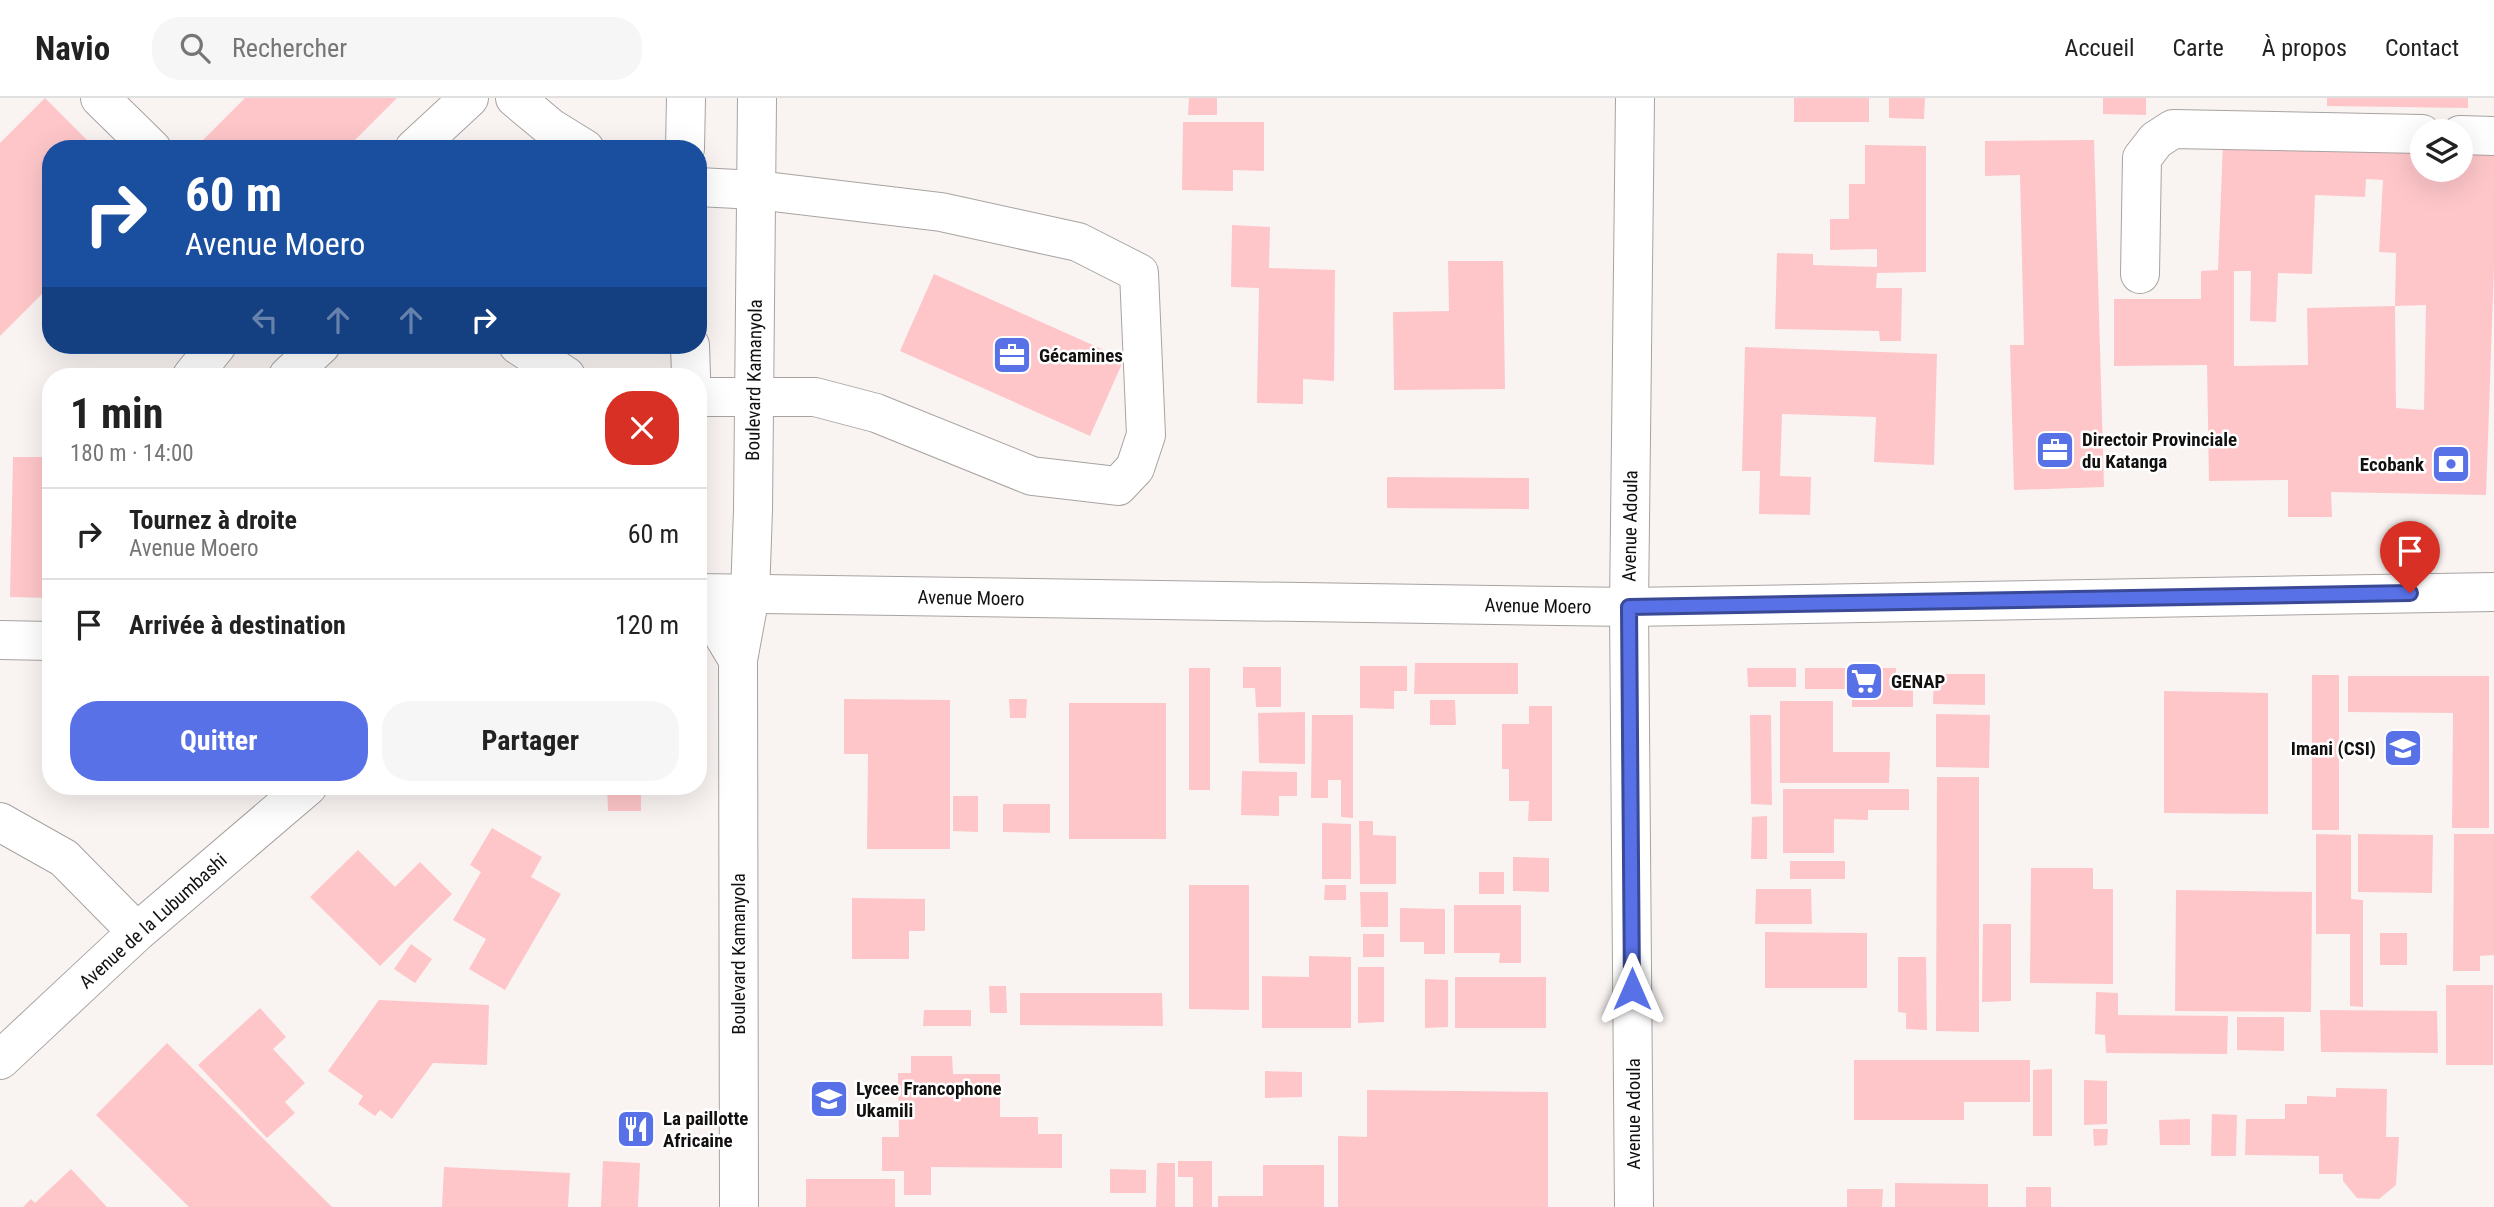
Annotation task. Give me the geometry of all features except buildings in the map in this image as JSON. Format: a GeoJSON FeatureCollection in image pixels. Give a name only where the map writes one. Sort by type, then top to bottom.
{"type":"FeatureCollection","features":[{"type":"Feature","properties":{"kind":"street"},"geometry":{"type":"LineString","coordinates":[[100,98],[143,140]]}},
{"type":"Feature","properties":{"kind":"street"},"geometry":{"type":"LineString","coordinates":[[424,140],[470,98]]}},
{"type":"Feature","properties":{"kind":"street"},"geometry":{"type":"LineString","coordinates":[[515,98],[551,128],[570,140]]}},
{"type":"Feature","properties":{"kind":"street"},"geometry":{"type":"LineString","coordinates":[[685,140],[686,98]]}},
{"type":"Feature","properties":{"kind":"street","name":"Boulevard Kamanyola"},"geometry":{"type":"LineString","coordinates":[[739,1207],[738,660],[750,595],[757,98]]}},
{"type":"Feature","properties":{"kind":"street","name":"Avenue Adoula"},"geometry":{"type":"LineString","coordinates":[[1634,1207],[1629,607],[1635,98]]}},
{"type":"Feature","properties":{"kind":"street"},"geometry":{"type":"LineString","coordinates":[[2140,274],[2142,158],[2156,140],[2173,129],[2410,134]]}},
{"type":"Feature","properties":{"kind":"street"},"geometry":{"type":"LineString","coordinates":[[2473,135],[2494,136]]}},
{"type":"Feature","properties":{"kind":"street"},"geometry":{"type":"LineString","coordinates":[[707,187],[756,190],[954,214],[1078,242],[1139,272],[1146,435],[1135,468],[1118,486],[1032,476],[876,413],[828,400],[707,397]]}},
{"type":"Feature","properties":{"kind":"street"},"geometry":{"type":"LineString","coordinates":[[198,368],[210,354]]}},
{"type":"Feature","properties":{"kind":"street"},"geometry":{"type":"LineString","coordinates":[[532,354],[554,368]]}},
{"type":"Feature","properties":{"kind":"street","name":"Avenue Moero"},"geometry":{"type":"LineString","coordinates":[[750,595],[1629,607],[2494,592]]}},
{"type":"Feature","properties":{"kind":"street"},"geometry":{"type":"LineString","coordinates":[[707,593],[750,595]]}},
{"type":"Feature","properties":{"kind":"street"},"geometry":{"type":"LineString","coordinates":[[707,608],[738,660]]}},
{"type":"Feature","properties":{"kind":"street"},"geometry":{"type":"LineString","coordinates":[[0,640],[42,641]]}},
{"type":"Feature","properties":{"kind":"street","name":"Avenue de la Lubumbashi"},"geometry":{"type":"LineString","coordinates":[[0,1060],[137,932],[297,795]]}},
{"type":"Feature","properties":{"kind":"street"},"geometry":{"type":"LineString","coordinates":[[0,822],[64,858],[137,932]]}},
{"type":"Feature","properties":{"kind":"place","name":"Gécamines"},"geometry":{"type":"Point","coordinates":[1012,355]}},
{"type":"Feature","properties":{"kind":"place","name":"Directoir Provinciale du Katanga"},"geometry":{"type":"Point","coordinates":[2055,450]}},
{"type":"Feature","properties":{"kind":"place","name":"Ecobank"},"geometry":{"type":"Point","coordinates":[2451,464]}},
{"type":"Feature","properties":{"kind":"place","name":"GENAP"},"geometry":{"type":"Point","coordinates":[1864,681]}},
{"type":"Feature","properties":{"kind":"place","name":"Imani (CSI)"},"geometry":{"type":"Point","coordinates":[2403,748]}},
{"type":"Feature","properties":{"kind":"place","name":"Lycee Francophone Ukamili"},"geometry":{"type":"Point","coordinates":[829,1099]}},
{"type":"Feature","properties":{"kind":"place","name":"La paillotte Africaine"},"geometry":{"type":"Point","coordinates":[636,1129]}},
{"type":"Feature","properties":{"kind":"route"},"geometry":{"type":"LineString","coordinates":[[1632,989],[1629,607],[2410,593]]}}]}
